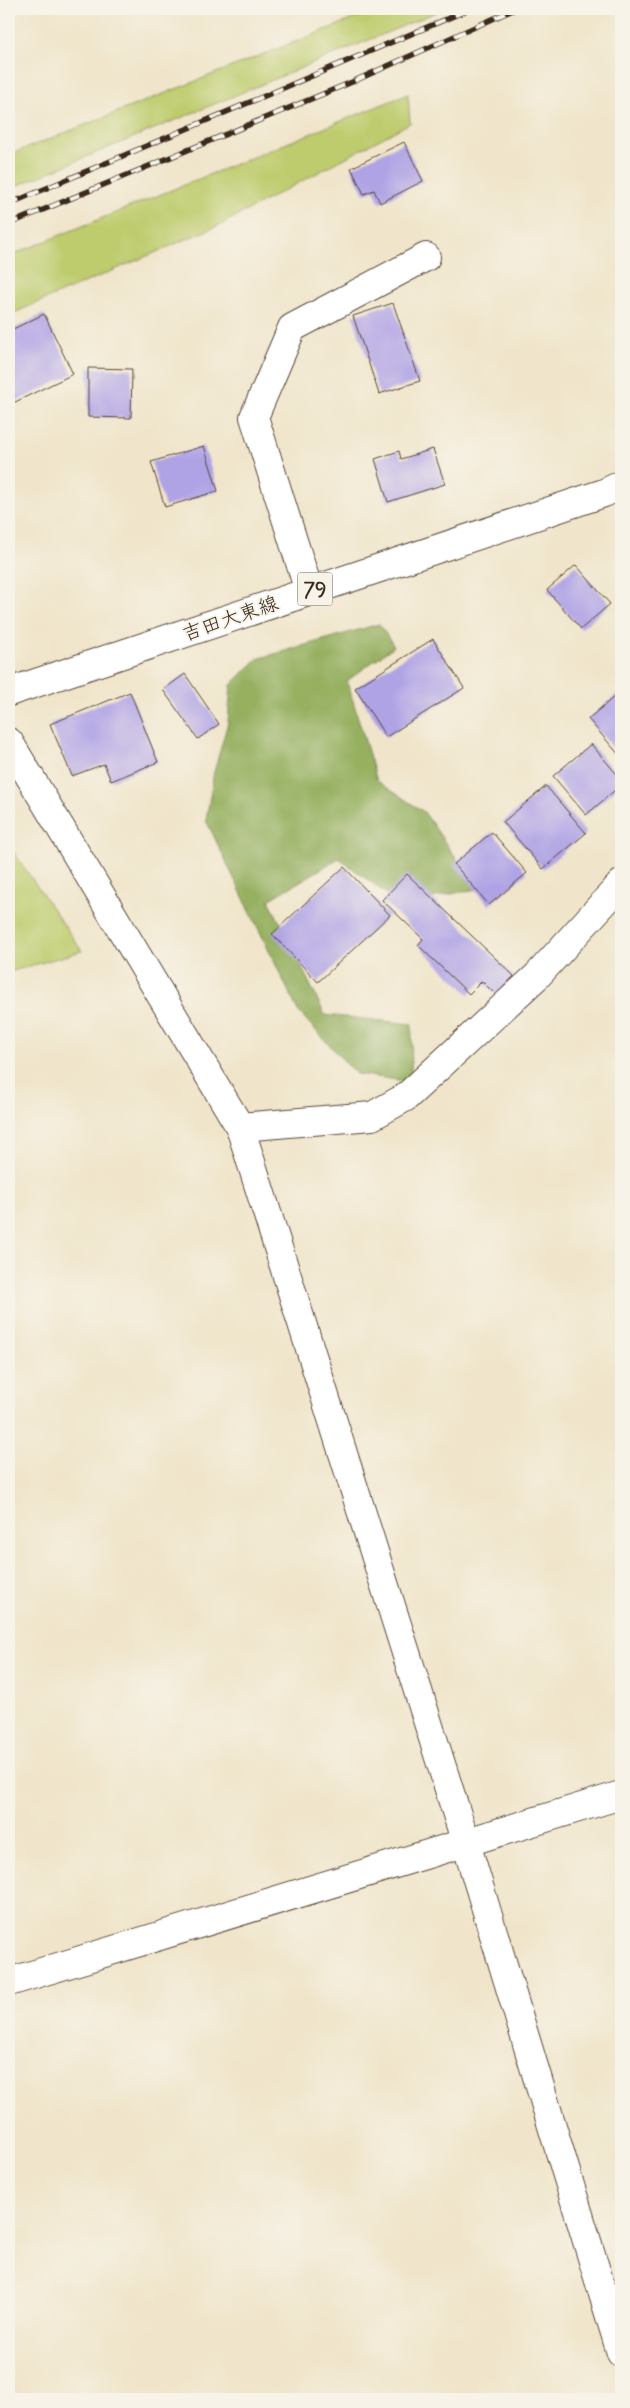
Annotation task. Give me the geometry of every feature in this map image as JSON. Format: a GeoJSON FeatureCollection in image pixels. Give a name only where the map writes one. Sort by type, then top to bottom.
{"type":"FeatureCollection","features":[{"type":"Feature","properties":{"kind":"street"},"geometry":{"type":"LineString","coordinates":[[309,591],[254,417],[292,328],[426,257]]}},
{"type":"Feature","properties":{"kind":"street","name":"吉田大東線"},"geometry":{"type":"LineString","coordinates":[[9,692],[604,493],[621,485]]}},
{"type":"Feature","properties":{"kind":"street"},"geometry":{"type":"LineString","coordinates":[[9,742],[240,1127],[466,1843],[621,2353]]}},
{"type":"Feature","properties":{"kind":"street"},"geometry":{"type":"LineString","coordinates":[[240,1127],[372,1116],[406,1097],[537,976],[621,884]]}},
{"type":"Feature","properties":{"kind":"street"},"geometry":{"type":"LineString","coordinates":[[9,1982],[621,1795]]}},
{"type":"Feature","properties":{"kind":"green space"},"geometry":{"type":"Polygon","coordinates":[[[378,9],[444,9],[9,189],[9,155],[378,9]]]}},
{"type":"Feature","properties":{"kind":"green space"},"geometry":{"type":"Polygon","coordinates":[[[408,94],[410,123],[222,224],[9,315],[9,256],[408,94]]]}},
{"type":"Feature","properties":{"kind":"green space"},"geometry":{"type":"Polygon","coordinates":[[[379,624],[394,646],[347,681],[377,781],[424,812],[477,889],[400,904],[339,858],[269,900],[325,1015],[412,1024],[411,1082],[356,1074],[298,1011],[206,820],[214,772],[228,722],[231,685],[257,659],[379,624]]]}},
{"type":"Feature","properties":{"kind":"green space"},"geometry":{"type":"Polygon","coordinates":[[[12,850],[82,951],[9,972],[9,851],[12,850]]]}},
{"type":"Feature","properties":{"kind":"building"},"geometry":{"type":"Polygon","coordinates":[[[404,142],[423,181],[380,203],[374,190],[364,194],[351,168],[404,142]]]}},
{"type":"Feature","properties":{"kind":"building"},"geometry":{"type":"Polygon","coordinates":[[[393,303],[420,381],[379,394],[353,316],[393,303]]]}},
{"type":"Feature","properties":{"kind":"building"},"geometry":{"type":"Polygon","coordinates":[[[44,314],[73,374],[9,405],[9,331],[44,314]]]}},
{"type":"Feature","properties":{"kind":"building"},"geometry":{"type":"Polygon","coordinates":[[[88,368],[132,369],[131,418],[88,417],[88,368]]]}},
{"type":"Feature","properties":{"kind":"building"},"geometry":{"type":"Polygon","coordinates":[[[204,446],[218,491],[165,507],[151,462],[204,446]]]}},
{"type":"Feature","properties":{"kind":"building"},"geometry":{"type":"Polygon","coordinates":[[[433,449],[445,484],[388,502],[375,459],[399,451],[401,459],[433,449]]]}},
{"type":"Feature","properties":{"kind":"building"},"geometry":{"type":"Polygon","coordinates":[[[576,565],[610,604],[581,629],[547,590],[576,565]]]}},
{"type":"Feature","properties":{"kind":"building"},"geometry":{"type":"Polygon","coordinates":[[[433,639],[464,688],[386,737],[355,688],[433,639]]]}},
{"type":"Feature","properties":{"kind":"building"},"geometry":{"type":"Polygon","coordinates":[[[185,674],[219,724],[198,739],[163,690],[185,674]]]}},
{"type":"Feature","properties":{"kind":"building"},"geometry":{"type":"Polygon","coordinates":[[[621,691],[621,757],[588,719],[621,691]]]}},
{"type":"Feature","properties":{"kind":"building"},"geometry":{"type":"Polygon","coordinates":[[[130,692],[158,762],[111,781],[104,764],[72,776],[50,724],[130,692]]]}},
{"type":"Feature","properties":{"kind":"building"},"geometry":{"type":"Polygon","coordinates":[[[591,744],[621,779],[621,785],[586,815],[553,776],[591,744]]]}},
{"type":"Feature","properties":{"kind":"building"},"geometry":{"type":"Polygon","coordinates":[[[546,786],[586,833],[543,869],[503,822],[546,786]]]}},
{"type":"Feature","properties":{"kind":"building"},"geometry":{"type":"Polygon","coordinates":[[[492,832],[527,873],[489,905],[454,864],[492,832]]]}},
{"type":"Feature","properties":{"kind":"building"},"geometry":{"type":"Polygon","coordinates":[[[344,867],[390,915],[318,982],[272,934],[344,867]]]}},
{"type":"Feature","properties":{"kind":"building"},"geometry":{"type":"Polygon","coordinates":[[[407,874],[514,976],[496,995],[482,981],[469,994],[418,945],[423,939],[382,900],[407,874]]]}},
{"type":"Feature","properties":{"kind":"railway"},"geometry":{"type":"LineString","coordinates":[[9,204],[470,9]]}},
{"type":"Feature","properties":{"kind":"railway"},"geometry":{"type":"LineString","coordinates":[[9,224],[352,82],[515,9]]}}]}
